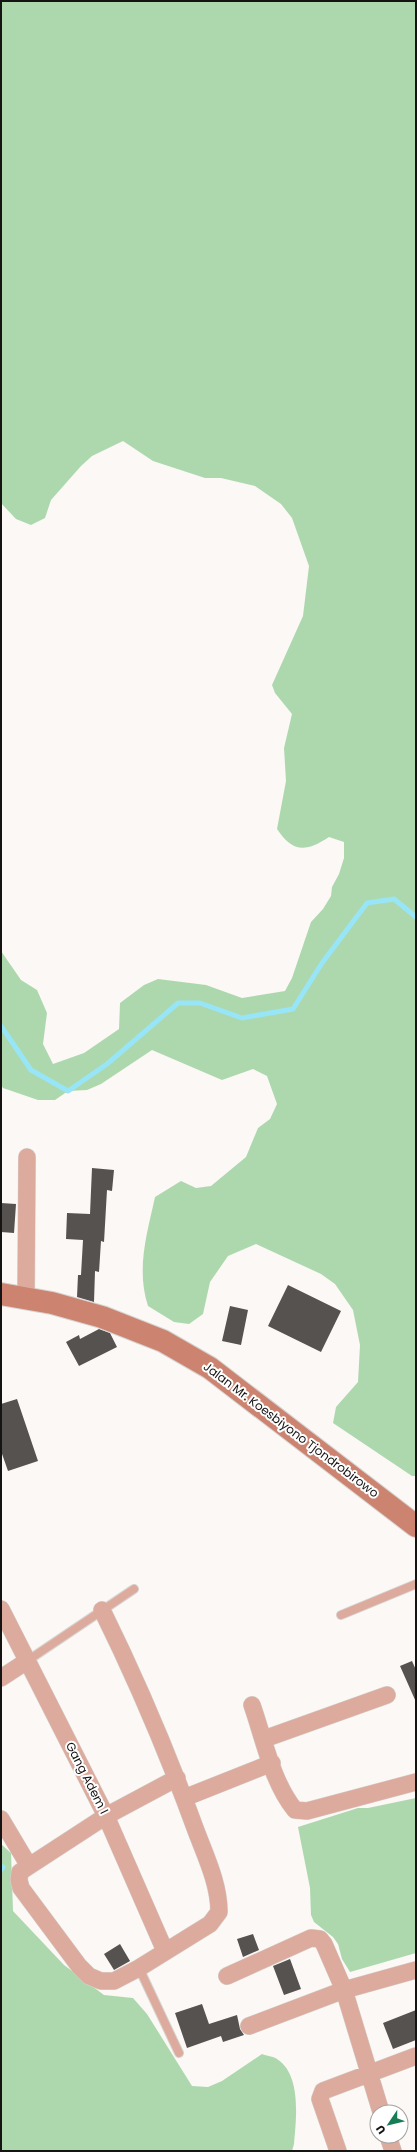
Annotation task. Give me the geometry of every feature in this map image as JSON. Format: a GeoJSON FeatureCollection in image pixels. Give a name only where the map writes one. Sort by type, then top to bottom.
{"type":"FeatureCollection","features":[{"type":"Feature","properties":{"kind":"main road","name":"Jalan Mr. Koesbiyono Tjondrobirowo"},"geometry":{"type":"LineString","coordinates":[[1,1294],[102,1317],[163,1341],[210,1368],[416,1526]]}},
{"type":"Feature","properties":{"kind":"street"},"geometry":{"type":"LineString","coordinates":[[26,1299],[27,1157]]}},
{"type":"Feature","properties":{"kind":"street","name":"Gang Adem I"},"geometry":{"type":"LineString","coordinates":[[1,1609],[106,1816],[165,1951]]}},
{"type":"Feature","properties":{"kind":"street"},"geometry":{"type":"LineString","coordinates":[[102,1610],[138,1685],[176,1778],[184,1798],[217,1889],[219,1912],[210,1924],[139,1968],[114,1981],[101,1981],[89,1976],[21,1888],[19,1880],[20,1872],[106,1816],[176,1778]]}},
{"type":"Feature","properties":{"kind":"street"},"geometry":{"type":"LineString","coordinates":[[1,1678],[27,1661]]}},
{"type":"Feature","properties":{"kind":"street"},"geometry":{"type":"LineString","coordinates":[[264,1739],[387,1695]]}},
{"type":"Feature","properties":{"kind":"street"},"geometry":{"type":"LineString","coordinates":[[252,1705],[272,1763],[287,1799],[296,1810],[307,1811],[416,1782]]}},
{"type":"Feature","properties":{"kind":"street"},"geometry":{"type":"LineString","coordinates":[[184,1798],[272,1763]]}},
{"type":"Feature","properties":{"kind":"street"},"geometry":{"type":"LineString","coordinates":[[1,1819],[29,1866]]}},
{"type":"Feature","properties":{"kind":"street"},"geometry":{"type":"LineString","coordinates":[[227,1976],[311,1938],[320,1939],[324,1944],[344,1990],[379,2104]]}},
{"type":"Feature","properties":{"kind":"street"},"geometry":{"type":"LineString","coordinates":[[249,2026],[344,1990],[416,1970]]}},
{"type":"Feature","properties":{"kind":"street"},"geometry":{"type":"LineString","coordinates":[[338,2151],[320,2099],[323,2092],[416,2056]]}},
{"type":"Feature","properties":{"kind":"lane"},"geometry":{"type":"LineString","coordinates":[[340,1615],[416,1584]]}},
{"type":"Feature","properties":{"kind":"lane"},"geometry":{"type":"LineString","coordinates":[[27,1661],[134,1589]]}},
{"type":"Feature","properties":{"kind":"lane"},"geometry":{"type":"LineString","coordinates":[[139,1968],[179,2053]]}},
{"type":"Feature","properties":{"kind":"green space"},"geometry":{"type":"Polygon","coordinates":[[[1,1],[416,1],[416,1476],[412,1476],[333,1423],[336,1407],[358,1382],[360,1345],[353,1310],[335,1284],[321,1274],[256,1244],[228,1256],[210,1282],[203,1314],[189,1324],[174,1322],[148,1306],[143,1279],[143,1265],[146,1238],[155,1197],[181,1181],[196,1188],[211,1186],[246,1157],[258,1128],[270,1119],[277,1104],[267,1076],[253,1069],[222,1080],[152,1050],[101,1084],[87,1090],[68,1091],[55,1100],[38,1100],[3,1088],[1,1085],[1,951],[21,980],[37,990],[47,1013],[43,1044],[53,1064],[84,1053],[119,1029],[120,1003],[144,985],[158,979],[206,985],[242,998],[285,991],[292,978],[311,922],[323,909],[331,896],[332,887],[339,874],[344,858],[344,842],[329,837],[321,842],[300,848],[289,842],[277,829],[286,781],[284,748],[292,714],[275,693],[272,685],[303,616],[309,566],[292,518],[281,504],[255,486],[221,478],[205,478],[153,461],[123,441],[92,456],[81,466],[51,500],[45,518],[31,525],[16,519],[1,503],[1,1]]]}},
{"type":"Feature","properties":{"kind":"green space"},"geometry":{"type":"Polygon","coordinates":[[[416,1798],[416,1953],[350,1972],[342,1959],[338,1944],[333,1937],[314,1922],[311,1915],[310,1888],[298,1827],[358,1808],[368,1808],[416,1798]]]}},
{"type":"Feature","properties":{"kind":"green space"},"geometry":{"type":"Polygon","coordinates":[[[1,1844],[11,1853],[13,1911],[64,1965],[104,1995],[133,1998],[147,2014],[192,2086],[208,2087],[222,2081],[262,2054],[275,2058],[285,2066],[294,2087],[296,2098],[296,2123],[292,2151],[1,2151],[1,1844]]]}},
{"type":"Feature","properties":{"kind":"building"},"geometry":{"type":"Polygon","coordinates":[[[92,1168],[114,1170],[112,1191],[107,1190],[104,1242],[101,1241],[99,1272],[95,1271],[94,1302],[77,1297],[78,1275],[81,1275],[83,1240],[66,1239],[67,1213],[90,1214],[92,1168]]]}},
{"type":"Feature","properties":{"kind":"building"},"geometry":{"type":"Polygon","coordinates":[[[1,1203],[16,1204],[14,1233],[1,1232],[1,1203]]]}},
{"type":"Feature","properties":{"kind":"building"},"geometry":{"type":"Polygon","coordinates":[[[288,1285],[341,1311],[321,1352],[268,1326],[288,1285]]]}},
{"type":"Feature","properties":{"kind":"building"},"geometry":{"type":"Polygon","coordinates":[[[230,1306],[248,1310],[241,1345],[222,1341],[230,1306]]]}},
{"type":"Feature","properties":{"kind":"building"},"geometry":{"type":"Polygon","coordinates":[[[99,1329],[110,1333],[117,1347],[79,1366],[66,1342],[79,1335],[80,1339],[99,1329]]]}},
{"type":"Feature","properties":{"kind":"building"},"geometry":{"type":"Polygon","coordinates":[[[17,1399],[38,1461],[8,1471],[1,1451],[1,1404],[17,1399]]]}},
{"type":"Feature","properties":{"kind":"building"},"geometry":{"type":"Polygon","coordinates":[[[412,1661],[416,1670],[416,1702],[400,1666],[412,1661]]]}},
{"type":"Feature","properties":{"kind":"building"},"geometry":{"type":"Polygon","coordinates":[[[253,1934],[259,1950],[243,1957],[237,1939],[253,1934]]]}},
{"type":"Feature","properties":{"kind":"building"},"geometry":{"type":"Polygon","coordinates":[[[120,1944],[130,1961],[114,1970],[104,1954],[120,1944]]]}},
{"type":"Feature","properties":{"kind":"building"},"geometry":{"type":"Polygon","coordinates":[[[290,1959],[301,1989],[284,1995],[273,1966],[290,1959]]]}},
{"type":"Feature","properties":{"kind":"building"},"geometry":{"type":"Polygon","coordinates":[[[202,2004],[209,2024],[237,2015],[240,2029],[244,2035],[223,2042],[221,2036],[187,2048],[175,2013],[202,2004]]]}},
{"type":"Feature","properties":{"kind":"building"},"geometry":{"type":"Polygon","coordinates":[[[416,2010],[416,2040],[393,2049],[383,2023],[416,2010]]]}},
{"type":"Feature","properties":{"kind":"waterway"},"geometry":{"type":"LineString","coordinates":[[1,1026],[31,1070],[68,1091],[107,1064],[178,1003],[200,1003],[242,1018],[293,1009],[322,963],[367,903],[394,899],[416,917]]}}]}
